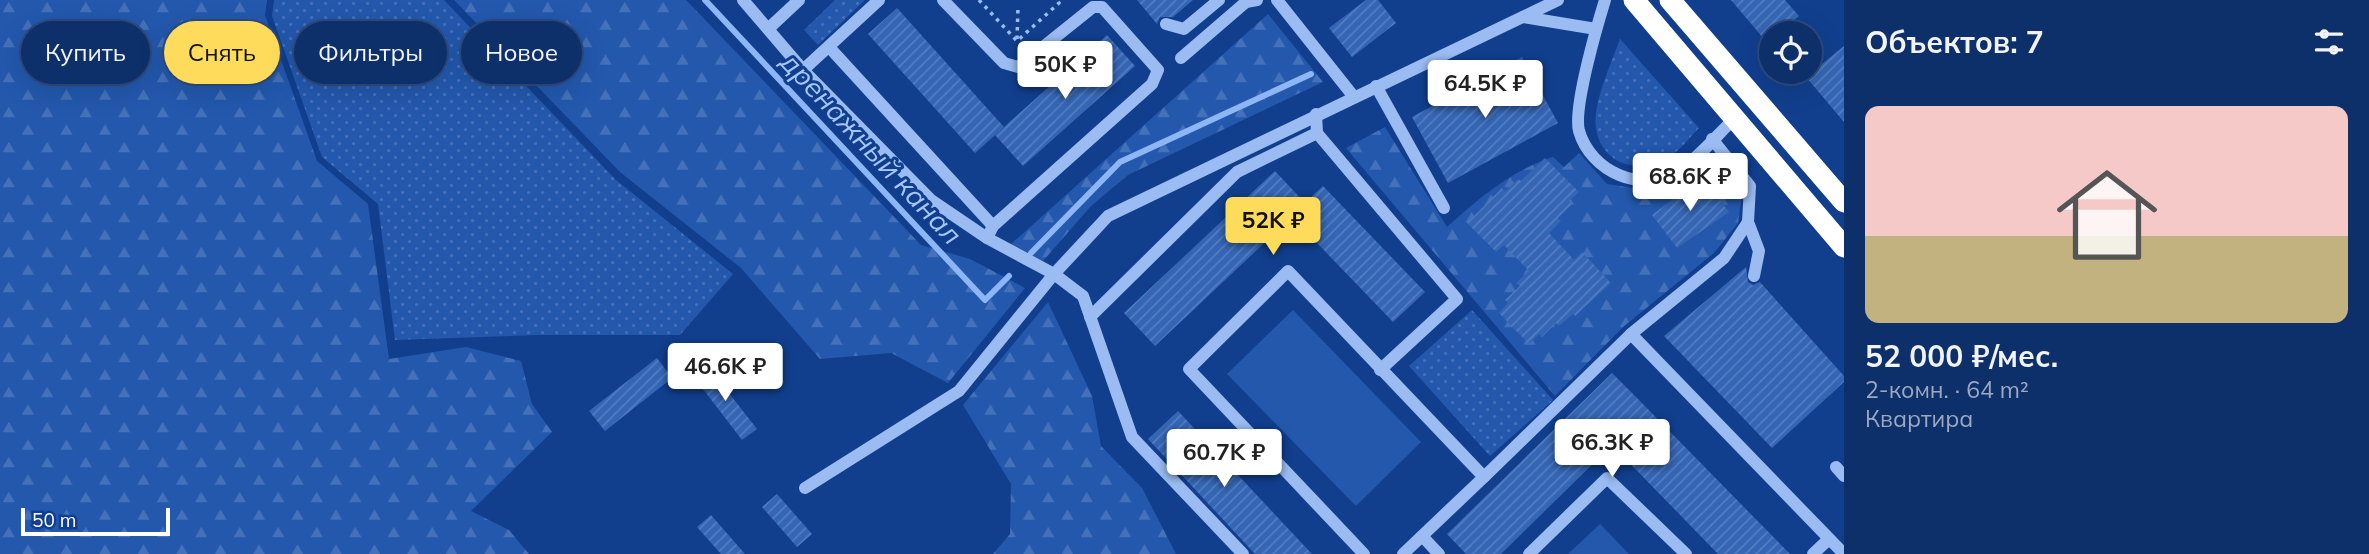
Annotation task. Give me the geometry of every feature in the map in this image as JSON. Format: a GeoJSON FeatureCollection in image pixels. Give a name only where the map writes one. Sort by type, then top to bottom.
{"type":"FeatureCollection","features":[{"type":"Feature","properties":{"kind":"highway"},"geometry":{"type":"LineString","coordinates":[[1634,0],[1733,120],[1844,247]]}},
{"type":"Feature","properties":{"kind":"highway"},"geometry":{"type":"LineString","coordinates":[[1670,0],[1844,202]]}},
{"type":"Feature","properties":{"kind":"street"},"geometry":{"type":"LineString","coordinates":[[743,0],[803,70],[931,200],[990,232],[1083,296],[1132,438],[1243,554]]}},
{"type":"Feature","properties":{"kind":"street"},"geometry":{"type":"LineString","coordinates":[[768,29],[799,0]]}},
{"type":"Feature","properties":{"kind":"street"},"geometry":{"type":"LineString","coordinates":[[803,70],[879,0]]}},
{"type":"Feature","properties":{"kind":"street"},"geometry":{"type":"LineString","coordinates":[[943,0],[1004,63],[1017,67],[1093,7],[1102,7],[1158,70],[1152,85],[990,232]]}},
{"type":"Feature","properties":{"kind":"street"},"geometry":{"type":"LineString","coordinates":[[1166,24],[1184,29],[1219,0]]}},
{"type":"Feature","properties":{"kind":"street"},"geometry":{"type":"LineString","coordinates":[[1181,58],[1246,2],[1257,0]]}},
{"type":"Feature","properties":{"kind":"street"},"geometry":{"type":"LineString","coordinates":[[1277,0],[1353,97]]}},
{"type":"Feature","properties":{"kind":"street"},"geometry":{"type":"LineString","coordinates":[[805,488],[959,391],[1054,274],[1108,216],[1558,0]]}},
{"type":"Feature","properties":{"kind":"street"},"geometry":{"type":"LineString","coordinates":[[1605,0],[1590,52],[1579,129],[1590,153],[1611,174],[1644,181],[1678,172],[1733,120]]}},
{"type":"Feature","properties":{"kind":"street"},"geometry":{"type":"LineString","coordinates":[[1523,16],[1596,29]]}},
{"type":"Feature","properties":{"kind":"street"},"geometry":{"type":"LineString","coordinates":[[829,47],[990,232]]}},
{"type":"Feature","properties":{"kind":"street"},"geometry":{"type":"LineString","coordinates":[[1376,86],[1444,208]]}},
{"type":"Feature","properties":{"kind":"street"},"geometry":{"type":"LineString","coordinates":[[1316,114],[1317,133],[1457,299],[1380,370]]}},
{"type":"Feature","properties":{"kind":"street"},"geometry":{"type":"LineString","coordinates":[[1090,317],[1237,172],[1317,133]]}},
{"type":"Feature","properties":{"kind":"street"},"geometry":{"type":"LineString","coordinates":[[1712,139],[1750,186],[1748,222],[1759,251],[1754,276]]}},
{"type":"Feature","properties":{"kind":"street"},"geometry":{"type":"LineString","coordinates":[[1403,554],[1631,334],[1724,258],[1748,222]]}},
{"type":"Feature","properties":{"kind":"street"},"geometry":{"type":"LineString","coordinates":[[1364,554],[1189,369],[1288,271],[1484,477]]}},
{"type":"Feature","properties":{"kind":"street"},"geometry":{"type":"LineString","coordinates":[[1631,334],[1844,554]]}},
{"type":"Feature","properties":{"kind":"street"},"geometry":{"type":"LineString","coordinates":[[1529,554],[1607,478],[1686,554]]}},
{"type":"Feature","properties":{"kind":"street"},"geometry":{"type":"LineString","coordinates":[[1422,536],[1439,554]]}},
{"type":"Feature","properties":{"kind":"street"},"geometry":{"type":"LineString","coordinates":[[1813,554],[1829,539]]}},
{"type":"Feature","properties":{"kind":"path"},"geometry":{"type":"LineString","coordinates":[[1017,41],[1059,3],[1056,0]]}},
{"type":"Feature","properties":{"kind":"path"},"geometry":{"type":"LineString","coordinates":[[982,1],[1017,41]]}},
{"type":"Feature","properties":{"kind":"path"},"geometry":{"type":"LineString","coordinates":[[1017,41],[1018,7]]}},
{"type":"Feature","properties":{"kind":"green space"},"geometry":{"type":"Polygon","coordinates":[[[0,0],[267,0],[267,21],[164,21],[164,84],[280,84],[280,57],[317,161],[368,204],[389,359],[466,347],[521,361],[532,404],[552,432],[471,511],[509,530],[529,554],[0,554],[0,0]]]}},
{"type":"Feature","properties":{"kind":"green space"},"geometry":{"type":"Polygon","coordinates":[[[274,0],[444,0],[464,21],[461,21],[461,84],[524,84],[616,180],[733,274],[680,335],[537,335],[395,340],[378,204],[322,157],[296,84],[447,84],[447,21],[294,21],[294,78],[280,39],[280,21],[274,21],[274,0]]]}},
{"type":"Feature","properties":{"kind":"green space"},"geometry":{"type":"Polygon","coordinates":[[[454,0],[686,0],[921,245],[970,259],[1025,288],[948,383],[891,353],[820,359],[741,268],[620,172],[535,84],[582,84],[582,21],[474,21],[454,0]]]}},
{"type":"Feature","properties":{"kind":"green space"},"geometry":{"type":"Polygon","coordinates":[[[835,0],[865,0],[818,45],[804,30],[835,0]]]}},
{"type":"Feature","properties":{"kind":"green space"},"geometry":{"type":"Polygon","coordinates":[[[1268,14],[1323,82],[1128,175],[1091,206],[1043,261],[1010,245],[1268,14]]]}},
{"type":"Feature","properties":{"kind":"green space"},"geometry":{"type":"Polygon","coordinates":[[[1620,39],[1699,128],[1676,152],[1656,163],[1633,165],[1613,158],[1605,151],[1596,128],[1597,107],[1620,39]]]}},
{"type":"Feature","properties":{"kind":"green space"},"geometry":{"type":"Polygon","coordinates":[[[1385,127],[1447,227],[1484,196],[1524,169],[1553,157],[1564,167],[1579,153],[1607,184],[1646,190],[1682,183],[1720,164],[1743,189],[1738,223],[1714,253],[1623,327],[1555,396],[1346,148],[1385,127]]]}},
{"type":"Feature","properties":{"kind":"green space"},"geometry":{"type":"Polygon","coordinates":[[[1048,302],[1092,396],[1101,446],[1142,488],[1176,554],[993,554],[1010,534],[1011,484],[963,405],[1048,302]]]}},
{"type":"Feature","properties":{"kind":"green space"},"geometry":{"type":"Polygon","coordinates":[[[1293,310],[1421,442],[1356,506],[1227,374],[1293,310]]]}},
{"type":"Feature","properties":{"kind":"green space"},"geometry":{"type":"Polygon","coordinates":[[[1472,310],[1553,400],[1490,456],[1409,366],[1472,310]]]}},
{"type":"Feature","properties":{"kind":"green space"},"geometry":{"type":"Polygon","coordinates":[[[1600,524],[1629,554],[1568,554],[1600,524]]]}},
{"type":"Feature","properties":{"kind":"building"},"geometry":{"type":"Polygon","coordinates":[[[1137,0],[1193,0],[1173,17],[1160,17],[1157,24],[1137,0]]]}},
{"type":"Feature","properties":{"kind":"building"},"geometry":{"type":"Polygon","coordinates":[[[1366,0],[1378,0],[1396,23],[1352,57],[1329,28],[1366,0]]]}},
{"type":"Feature","properties":{"kind":"building"},"geometry":{"type":"Polygon","coordinates":[[[1731,0],[1785,0],[1799,16],[1793,21],[1759,21],[1759,33],[1731,0]]]}},
{"type":"Feature","properties":{"kind":"building"},"geometry":{"type":"Polygon","coordinates":[[[897,8],[1004,127],[975,153],[868,34],[897,8]]]}},
{"type":"Feature","properties":{"kind":"building"},"geometry":{"type":"Polygon","coordinates":[[[1107,35],[1135,66],[1023,166],[995,135],[1107,35]]]}},
{"type":"Feature","properties":{"kind":"building"},"geometry":{"type":"Polygon","coordinates":[[[1844,46],[1844,122],[1812,84],[1822,84],[1822,64],[1844,46]]]}},
{"type":"Feature","properties":{"kind":"building"},"geometry":{"type":"Polygon","coordinates":[[[1522,57],[1558,123],[1448,183],[1412,117],[1522,57]]]}},
{"type":"Feature","properties":{"kind":"building"},"geometry":{"type":"Polygon","coordinates":[[[1545,158],[1579,192],[1569,201],[1572,204],[1558,218],[1561,221],[1549,233],[1574,260],[1582,252],[1611,283],[1575,316],[1573,314],[1559,326],[1556,323],[1542,337],[1539,334],[1529,344],[1499,313],[1508,303],[1505,300],[1520,286],[1516,283],[1529,271],[1504,245],[1496,252],[1467,223],[1502,188],[1505,191],[1518,179],[1521,181],[1545,158]]]}},
{"type":"Feature","properties":{"kind":"building"},"geometry":{"type":"Polygon","coordinates":[[[1275,171],[1305,203],[1323,186],[1425,292],[1393,322],[1292,217],[1155,346],[1124,313],[1275,171]]]}},
{"type":"Feature","properties":{"kind":"building"},"geometry":{"type":"Polygon","coordinates":[[[1702,177],[1729,212],[1677,248],[1652,215],[1702,177]]]}},
{"type":"Feature","properties":{"kind":"building"},"geometry":{"type":"Polygon","coordinates":[[[1746,267],[1748,282],[1753,285],[1760,282],[1844,376],[1844,382],[1772,448],[1664,336],[1746,267]]]}},
{"type":"Feature","properties":{"kind":"building"},"geometry":{"type":"Polygon","coordinates":[[[657,358],[672,378],[605,431],[589,411],[657,358]]]}},
{"type":"Feature","properties":{"kind":"building"},"geometry":{"type":"Polygon","coordinates":[[[707,365],[757,429],[742,440],[693,376],[707,365]]]}},
{"type":"Feature","properties":{"kind":"building"},"geometry":{"type":"Polygon","coordinates":[[[1612,373],[1790,554],[1718,554],[1612,445],[1501,554],[1466,554],[1447,534],[1612,373]]]}},
{"type":"Feature","properties":{"kind":"building"},"geometry":{"type":"Polygon","coordinates":[[[1178,411],[1312,554],[1255,554],[1148,439],[1178,411]]]}},
{"type":"Feature","properties":{"kind":"building"},"geometry":{"type":"Polygon","coordinates":[[[777,494],[812,534],[797,547],[762,507],[777,494]]]}},
{"type":"Feature","properties":{"kind":"building"},"geometry":{"type":"Polygon","coordinates":[[[711,515],[745,554],[721,554],[697,527],[711,515]]]}},
{"type":"Feature","properties":{"kind":"waterway","name":"дренажный канал"},"geometry":{"type":"LineString","coordinates":[[705,0],[985,300],[1009,276]]}},
{"type":"Feature","properties":{"kind":"waterway","name":"дренажный канал"},"geometry":{"type":"LineString","coordinates":[[1031,253],[1120,162],[1311,74]]}}]}
